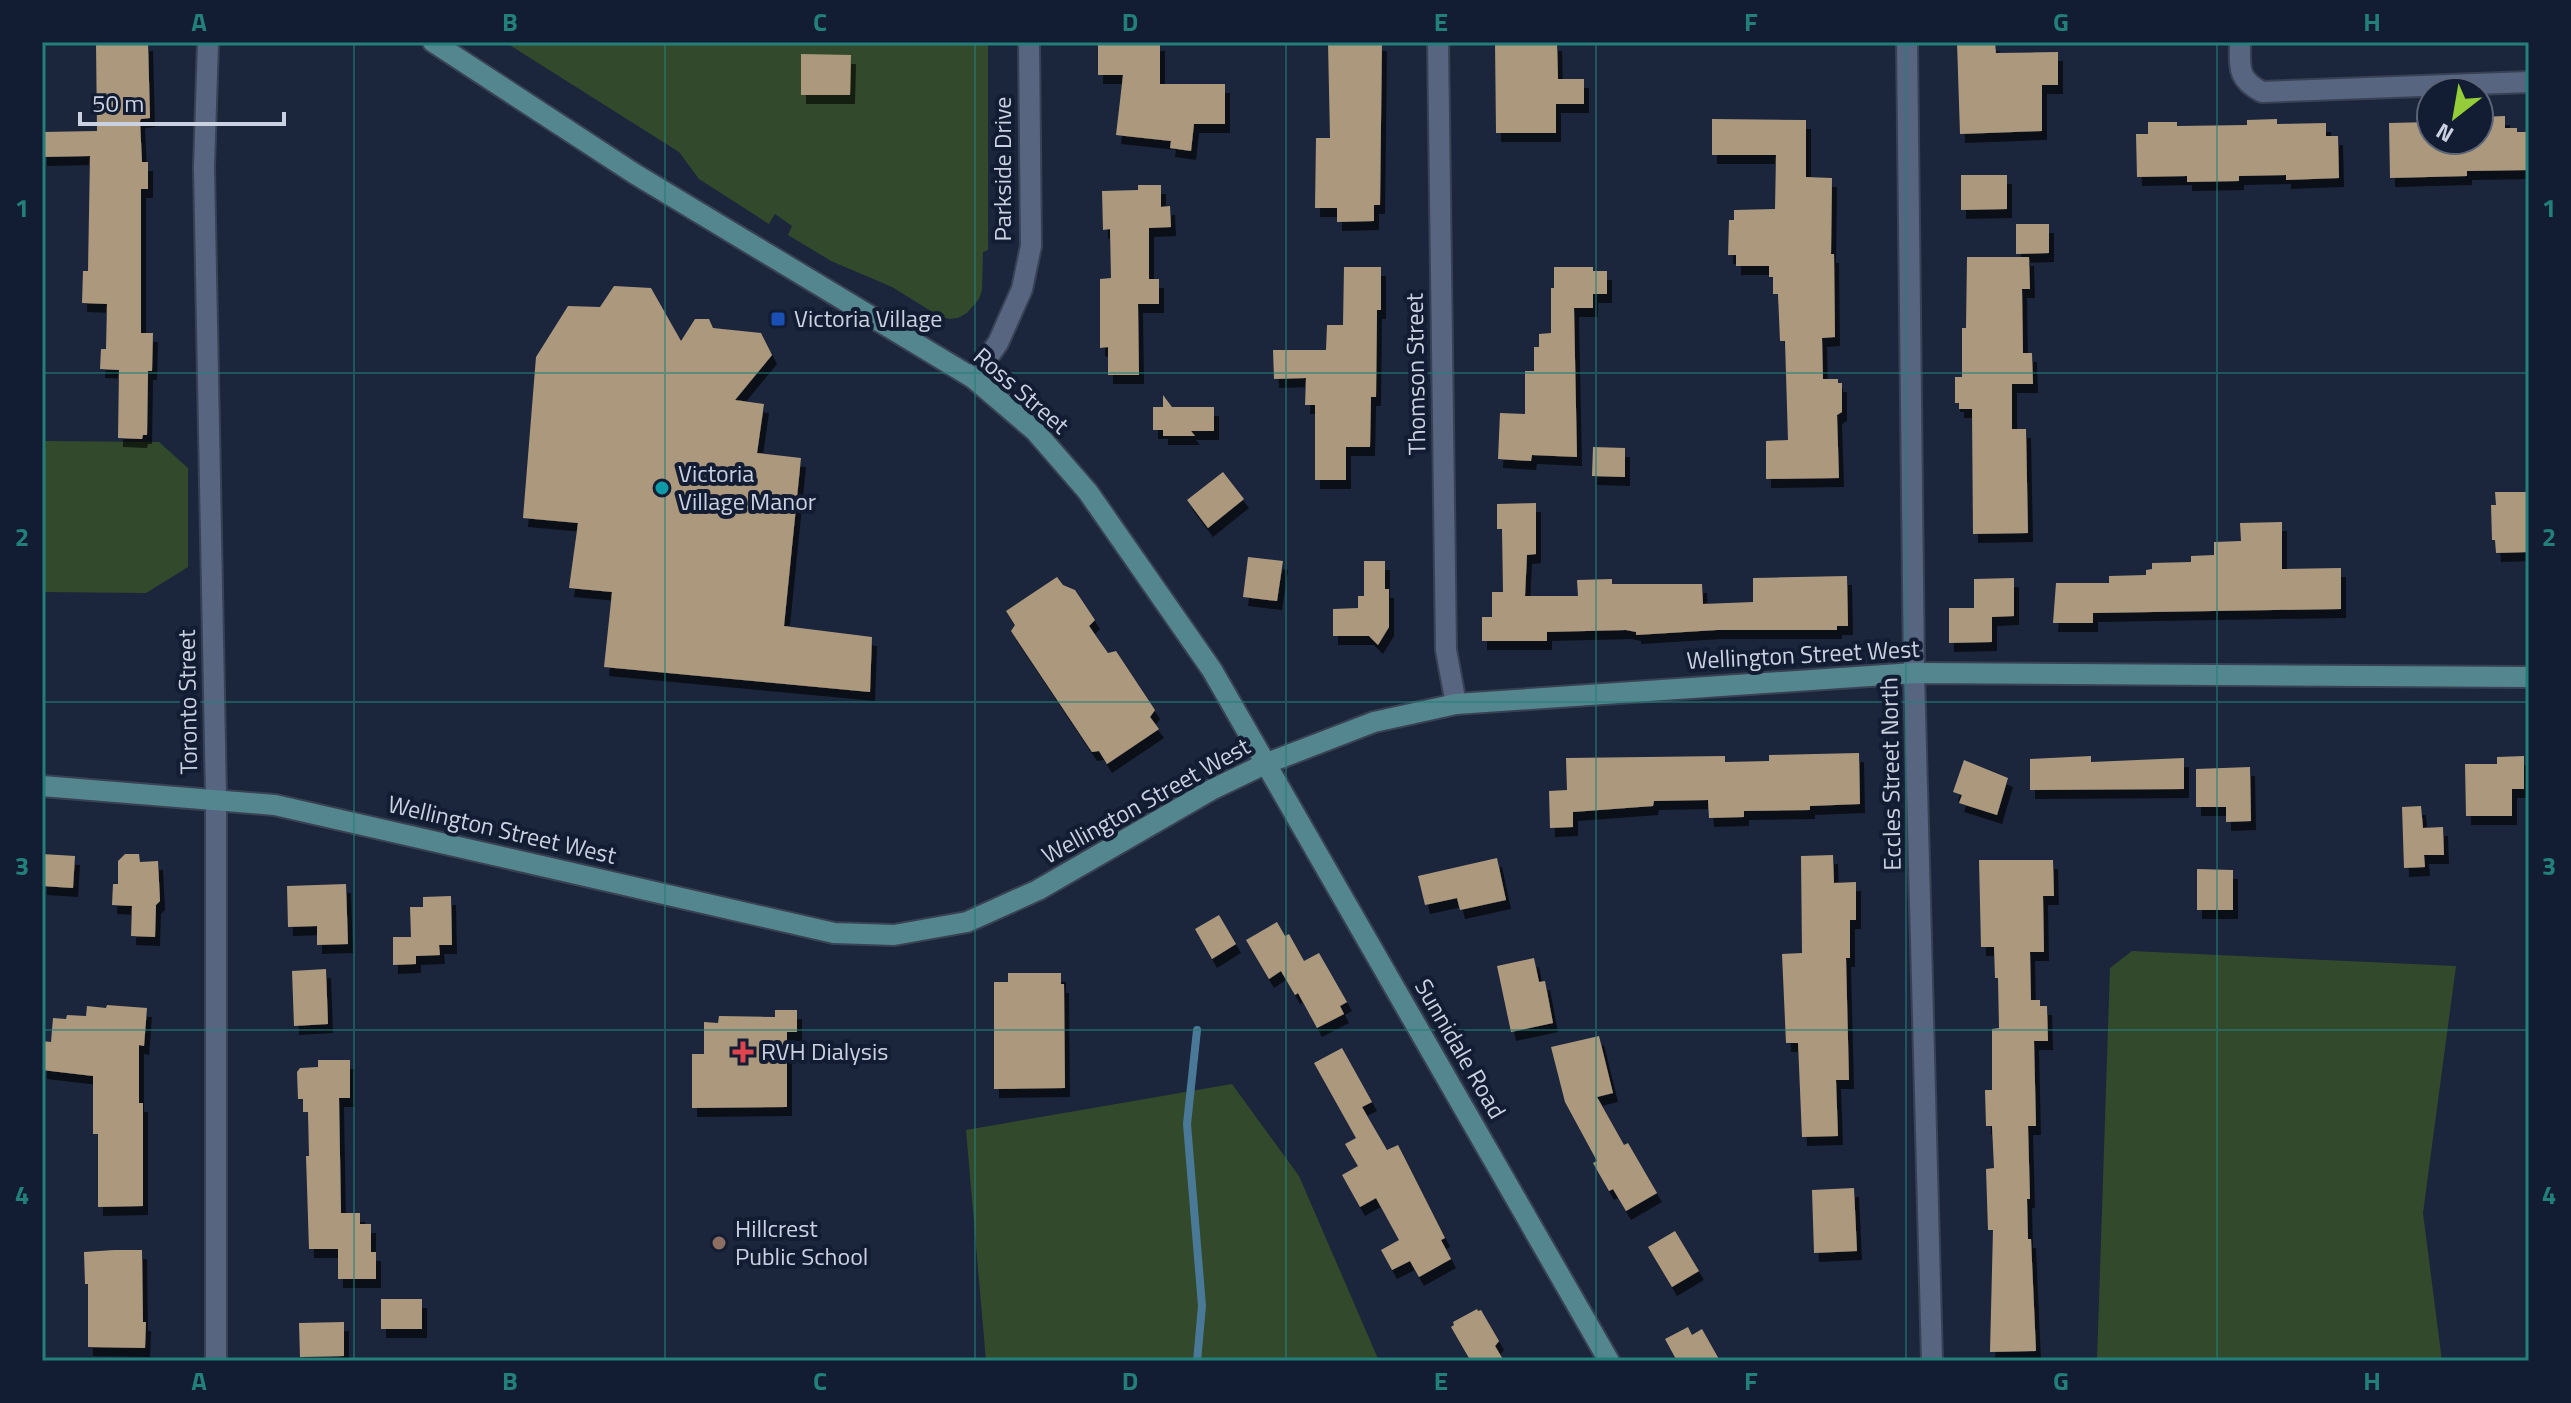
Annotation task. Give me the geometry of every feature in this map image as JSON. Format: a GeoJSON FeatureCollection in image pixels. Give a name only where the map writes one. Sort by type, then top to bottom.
{"type":"FeatureCollection","features":[{"type":"Feature","properties":{"kind":"street","name":"Toronto Street"},"geometry":{"type":"LineString","coordinates":[[208,42],[204,167],[216,798],[216,1361]]}},
{"type":"Feature","properties":{"kind":"street","name":"Ross Street"},"geometry":{"type":"LineString","coordinates":[[433,42],[635,174],[973,378],[1035,431],[1088,492],[1212,670],[1265,764]]}},
{"type":"Feature","properties":{"kind":"street","name":"Parkside Drive"},"geometry":{"type":"LineString","coordinates":[[973,378],[998,343],[1022,289],[1031,246],[1029,42]]}},
{"type":"Feature","properties":{"kind":"street","name":"Thomson Street"},"geometry":{"type":"LineString","coordinates":[[1438,42],[1446,650],[1456,704]]}},
{"type":"Feature","properties":{"kind":"street","name":"Eccles Street North"},"geometry":{"type":"LineString","coordinates":[[1907,42],[1914,673],[1932,1361]]}},
{"type":"Feature","properties":{"kind":"street"},"geometry":{"type":"LineString","coordinates":[[2240,42],[2240,69],[2247,84],[2262,92],[2529,82]]}},
{"type":"Feature","properties":{"kind":"street","name":"Wellington Street West"},"geometry":{"type":"LineString","coordinates":[[42,786],[275,805],[834,933],[894,935],[967,922],[1038,890],[1211,790],[1265,764],[1374,722],[1456,704],[1914,673],[2529,677]]}},
{"type":"Feature","properties":{"kind":"street","name":"Sunnidale Road"},"geometry":{"type":"LineString","coordinates":[[1265,764],[1609,1361]]}},
{"type":"Feature","properties":{"kind":"green space"},"geometry":{"type":"Polygon","coordinates":[[[505,42],[988,42],[988,250],[983,252],[979,299],[967,313],[949,319],[892,287],[831,261],[788,235],[792,226],[775,214],[769,224],[699,179],[679,152],[505,42]]]}},
{"type":"Feature","properties":{"kind":"green space"},"geometry":{"type":"Polygon","coordinates":[[[42,441],[159,442],[188,468],[188,567],[146,593],[42,592],[42,441]]]}},
{"type":"Feature","properties":{"kind":"green space"},"geometry":{"type":"Polygon","coordinates":[[[2132,951],[2456,966],[2423,1213],[2442,1361],[2097,1361],[2110,968],[2132,951]]]}},
{"type":"Feature","properties":{"kind":"green space"},"geometry":{"type":"Polygon","coordinates":[[[1232,1084],[1299,1176],[1379,1361],[986,1361],[966,1130],[1232,1084]]]}},
{"type":"Feature","properties":{"kind":"building"},"geometry":{"type":"Polygon","coordinates":[[[96,42],[148,42],[150,118],[140,121],[142,162],[148,162],[148,189],[141,189],[141,333],[153,333],[152,371],[148,371],[147,435],[143,435],[142,439],[118,438],[119,370],[100,369],[101,349],[106,349],[107,304],[82,303],[83,271],[88,271],[90,156],[42,157],[42,132],[97,131],[96,42]]]}},
{"type":"Feature","properties":{"kind":"building"},"geometry":{"type":"Polygon","coordinates":[[[1098,42],[1160,42],[1160,84],[1225,84],[1225,124],[1194,124],[1191,151],[1170,148],[1171,141],[1116,135],[1123,75],[1098,75],[1098,42]]]}},
{"type":"Feature","properties":{"kind":"building"},"geometry":{"type":"Polygon","coordinates":[[[1328,42],[1382,42],[1380,205],[1374,205],[1374,221],[1337,222],[1337,208],[1315,208],[1316,138],[1330,138],[1328,42]]]}},
{"type":"Feature","properties":{"kind":"building"},"geometry":{"type":"Polygon","coordinates":[[[1495,42],[1557,42],[1558,79],[1584,79],[1584,104],[1556,104],[1556,133],[1496,133],[1495,42]]]}},
{"type":"Feature","properties":{"kind":"building"},"geometry":{"type":"Polygon","coordinates":[[[1957,42],[1995,42],[1996,53],[2058,52],[2058,85],[2042,85],[2042,131],[1960,134],[1957,42]]]}},
{"type":"Feature","properties":{"kind":"building"},"geometry":{"type":"Polygon","coordinates":[[[801,54],[851,55],[850,95],[801,95],[801,54]]]}},
{"type":"Feature","properties":{"kind":"building"},"geometry":{"type":"Polygon","coordinates":[[[2495,116],[2505,116],[2505,128],[2529,132],[2529,170],[2467,171],[2467,176],[2390,178],[2389,123],[2415,122],[2415,156],[2495,156],[2495,116]]]}},
{"type":"Feature","properties":{"kind":"building"},"geometry":{"type":"Polygon","coordinates":[[[1712,119],[1806,120],[1806,177],[1832,178],[1831,254],[1834,254],[1835,337],[1822,338],[1823,379],[1838,379],[1838,383],[1842,383],[1842,412],[1837,415],[1839,478],[1766,479],[1766,441],[1788,440],[1785,341],[1780,341],[1778,294],[1773,294],[1773,277],[1769,277],[1769,266],[1736,266],[1736,255],[1728,255],[1729,220],[1734,220],[1734,210],[1775,209],[1776,155],[1712,155],[1712,119]]]}},
{"type":"Feature","properties":{"kind":"building"},"geometry":{"type":"Polygon","coordinates":[[[2277,119],[2277,124],[2326,123],[2326,136],[2338,136],[2339,178],[2286,180],[2286,175],[2239,176],[2239,181],[2187,182],[2187,176],[2137,177],[2136,134],[2148,134],[2148,122],[2177,122],[2177,126],[2247,125],[2247,120],[2277,119]]]}},
{"type":"Feature","properties":{"kind":"building"},"geometry":{"type":"Polygon","coordinates":[[[1961,175],[2007,175],[2007,209],[1961,210],[1961,175]]]}},
{"type":"Feature","properties":{"kind":"building"},"geometry":{"type":"Polygon","coordinates":[[[1138,185],[1161,185],[1161,207],[1170,206],[1171,227],[1149,228],[1149,279],[1159,279],[1159,304],[1138,304],[1139,375],[1108,375],[1108,347],[1100,348],[1100,279],[1111,278],[1110,229],[1103,230],[1102,191],[1138,190],[1138,185]]]}},
{"type":"Feature","properties":{"kind":"building"},"geometry":{"type":"Polygon","coordinates":[[[2016,224],[2049,224],[2049,253],[2016,254],[2016,224]]]}},
{"type":"Feature","properties":{"kind":"building"},"geometry":{"type":"Polygon","coordinates":[[[1967,257],[2029,257],[2030,289],[2022,289],[2023,353],[2032,353],[2033,384],[2012,384],[2012,429],[2026,429],[2028,533],[1973,534],[1972,409],[1959,409],[1959,403],[1955,403],[1955,377],[1962,377],[1967,257]]]}},
{"type":"Feature","properties":{"kind":"building"},"geometry":{"type":"Polygon","coordinates":[[[1344,267],[1381,267],[1376,397],[1371,397],[1370,447],[1346,447],[1346,480],[1315,480],[1315,405],[1305,405],[1306,378],[1274,379],[1273,350],[1326,350],[1327,325],[1343,325],[1344,267]]]}},
{"type":"Feature","properties":{"kind":"building"},"geometry":{"type":"Polygon","coordinates":[[[1554,267],[1593,267],[1593,271],[1607,271],[1607,294],[1593,294],[1593,308],[1574,308],[1577,457],[1532,455],[1531,461],[1498,459],[1500,413],[1525,414],[1525,371],[1534,371],[1534,347],[1539,347],[1539,334],[1551,333],[1554,267]]]}},
{"type":"Feature","properties":{"kind":"building","name":"Victoria Village Manor"},"geometry":{"type":"Polygon","coordinates":[[[614,286],[651,288],[681,341],[695,319],[709,319],[713,328],[761,333],[772,355],[735,400],[764,404],[757,453],[801,458],[784,626],[872,637],[870,692],[604,667],[612,592],[569,588],[578,523],[523,518],[536,357],[568,306],[600,307],[614,286]]]}},
{"type":"Feature","properties":{"kind":"building"},"geometry":{"type":"Polygon","coordinates":[[[1163,395],[1172,407],[1214,407],[1214,431],[1191,431],[1195,436],[1163,436],[1163,430],[1153,430],[1153,407],[1163,407],[1163,395]]]}},
{"type":"Feature","properties":{"kind":"building"},"geometry":{"type":"Polygon","coordinates":[[[1593,447],[1625,448],[1625,477],[1592,476],[1593,447]]]}},
{"type":"Feature","properties":{"kind":"building"},"geometry":{"type":"Polygon","coordinates":[[[1223,472],[1244,499],[1208,528],[1187,500],[1223,472]]]}},
{"type":"Feature","properties":{"kind":"building"},"geometry":{"type":"Polygon","coordinates":[[[2495,492],[2529,492],[2529,552],[2496,553],[2495,540],[2492,540],[2491,505],[2496,505],[2495,492]]]}},
{"type":"Feature","properties":{"kind":"building"},"geometry":{"type":"Polygon","coordinates":[[[1536,503],[1536,554],[1527,555],[1525,596],[1578,596],[1577,580],[1612,579],[1612,584],[1702,584],[1703,604],[1753,602],[1753,578],[1847,576],[1848,626],[1837,626],[1837,630],[1717,630],[1636,635],[1636,632],[1626,630],[1547,632],[1547,641],[1482,641],[1482,617],[1492,617],[1492,592],[1503,592],[1502,529],[1497,529],[1497,504],[1536,503]]]}},
{"type":"Feature","properties":{"kind":"building"},"geometry":{"type":"Polygon","coordinates":[[[2282,522],[2282,569],[2341,568],[2341,609],[2093,613],[2093,623],[2053,623],[2056,583],[2109,583],[2109,576],[2146,575],[2146,570],[2152,569],[2152,563],[2191,562],[2191,556],[2214,555],[2214,542],[2241,541],[2240,523],[2282,522]]]}},
{"type":"Feature","properties":{"kind":"building"},"geometry":{"type":"Polygon","coordinates":[[[1248,557],[1283,561],[1277,601],[1243,597],[1248,557]]]}},
{"type":"Feature","properties":{"kind":"building"},"geometry":{"type":"Polygon","coordinates":[[[1364,561],[1385,561],[1389,627],[1378,645],[1369,636],[1333,636],[1333,609],[1358,608],[1358,596],[1364,596],[1364,561]]]}},
{"type":"Feature","properties":{"kind":"building"},"geometry":{"type":"Polygon","coordinates":[[[1057,577],[1063,585],[1075,590],[1095,620],[1089,626],[1108,653],[1116,651],[1155,710],[1150,717],[1159,729],[1107,764],[1099,751],[1092,752],[1011,631],[1015,625],[1006,611],[1057,577]]]}},
{"type":"Feature","properties":{"kind":"building"},"geometry":{"type":"Polygon","coordinates":[[[2014,578],[2014,616],[1992,617],[1992,642],[1949,643],[1949,608],[1974,608],[1974,579],[2014,578]]]}},
{"type":"Feature","properties":{"kind":"building"},"geometry":{"type":"Polygon","coordinates":[[[1859,753],[1860,804],[1810,806],[1810,810],[1744,811],[1744,817],[1709,818],[1708,800],[1654,801],[1653,806],[1573,812],[1573,827],[1550,828],[1549,791],[1567,790],[1566,758],[1725,756],[1725,762],[1769,761],[1769,755],[1859,753]]]}},
{"type":"Feature","properties":{"kind":"building"},"geometry":{"type":"Polygon","coordinates":[[[2091,756],[2091,762],[2184,758],[2184,789],[2030,790],[2030,759],[2091,756]]]}},
{"type":"Feature","properties":{"kind":"building"},"geometry":{"type":"Polygon","coordinates":[[[2524,756],[2524,789],[2512,789],[2512,816],[2466,816],[2465,764],[2497,764],[2497,757],[2524,756]]]}},
{"type":"Feature","properties":{"kind":"building"},"geometry":{"type":"Polygon","coordinates":[[[1964,760],[2008,778],[1997,815],[1959,803],[1962,795],[1953,792],[1964,760]]]}},
{"type":"Feature","properties":{"kind":"building"},"geometry":{"type":"Polygon","coordinates":[[[2250,767],[2251,821],[2226,822],[2226,807],[2196,807],[2196,769],[2250,767]]]}},
{"type":"Feature","properties":{"kind":"building"},"geometry":{"type":"Polygon","coordinates":[[[2421,806],[2423,828],[2443,827],[2444,855],[2424,855],[2425,867],[2404,868],[2402,807],[2421,806]]]}},
{"type":"Feature","properties":{"kind":"building"},"geometry":{"type":"Polygon","coordinates":[[[42,854],[75,856],[73,888],[42,886],[42,854]]]}},
{"type":"Feature","properties":{"kind":"building"},"geometry":{"type":"Polygon","coordinates":[[[125,854],[139,854],[140,862],[158,861],[160,901],[156,905],[155,937],[131,936],[132,906],[112,905],[113,884],[118,884],[118,861],[125,854]]]}},
{"type":"Feature","properties":{"kind":"building"},"geometry":{"type":"Polygon","coordinates":[[[1833,855],[1834,883],[1856,882],[1856,920],[1850,920],[1850,958],[1846,958],[1849,1080],[1836,1080],[1838,1136],[1802,1137],[1798,1043],[1786,1043],[1782,954],[1802,953],[1801,856],[1833,855]]]}},
{"type":"Feature","properties":{"kind":"building"},"geometry":{"type":"Polygon","coordinates":[[[1497,858],[1506,900],[1460,910],[1457,898],[1425,905],[1418,876],[1497,858]]]}},
{"type":"Feature","properties":{"kind":"building"},"geometry":{"type":"Polygon","coordinates":[[[1979,860],[2053,860],[2054,896],[2043,896],[2044,952],[2030,952],[2031,1000],[2040,1000],[2040,1006],[2047,1006],[2048,1041],[2034,1041],[2036,1126],[2028,1126],[2028,1239],[2031,1239],[2036,1351],[1990,1352],[1993,1230],[1988,1230],[1986,1169],[1994,1168],[1992,1126],[1986,1126],[1985,1090],[1992,1090],[1992,1029],[1999,1028],[1998,978],[1995,978],[1994,947],[1981,947],[1979,860]]]}},
{"type":"Feature","properties":{"kind":"building"},"geometry":{"type":"Polygon","coordinates":[[[2197,869],[2233,870],[2233,910],[2197,910],[2197,869]]]}},
{"type":"Feature","properties":{"kind":"building"},"geometry":{"type":"Polygon","coordinates":[[[346,884],[348,944],[317,945],[317,926],[288,927],[287,886],[346,884]]]}},
{"type":"Feature","properties":{"kind":"building"},"geometry":{"type":"Polygon","coordinates":[[[451,896],[452,945],[439,945],[440,955],[416,956],[416,964],[393,965],[393,937],[411,937],[410,907],[423,907],[423,897],[451,896]]]}},
{"type":"Feature","properties":{"kind":"building"},"geometry":{"type":"Polygon","coordinates":[[[1219,915],[1236,944],[1212,959],[1195,929],[1219,915]]]}},
{"type":"Feature","properties":{"kind":"building"},"geometry":{"type":"Polygon","coordinates":[[[1277,922],[1285,936],[1289,934],[1304,961],[1319,953],[1347,1002],[1340,1006],[1344,1014],[1317,1028],[1298,993],[1295,995],[1281,971],[1269,979],[1246,940],[1277,922]]]}},
{"type":"Feature","properties":{"kind":"building"},"geometry":{"type":"Polygon","coordinates":[[[1534,958],[1539,982],[1545,981],[1553,1023],[1511,1032],[1497,966],[1534,958]]]}},
{"type":"Feature","properties":{"kind":"building"},"geometry":{"type":"Polygon","coordinates":[[[326,969],[328,1024],[294,1026],[292,971],[326,969]]]}},
{"type":"Feature","properties":{"kind":"building"},"geometry":{"type":"Polygon","coordinates":[[[1008,973],[1061,973],[1061,984],[1064,984],[1065,1088],[994,1089],[994,982],[1008,982],[1008,973]]]}},
{"type":"Feature","properties":{"kind":"building"},"geometry":{"type":"Polygon","coordinates":[[[107,1005],[147,1008],[144,1046],[139,1045],[139,1103],[143,1103],[143,1206],[98,1207],[98,1134],[93,1134],[93,1076],[42,1070],[42,1041],[51,1042],[53,1018],[86,1016],[87,1006],[106,1008],[107,1005]]]}},
{"type":"Feature","properties":{"kind":"building"},"geometry":{"type":"Polygon","coordinates":[[[775,1010],[797,1010],[797,1032],[787,1032],[787,1107],[692,1108],[692,1054],[704,1054],[704,1022],[718,1023],[719,1016],[775,1017],[775,1010]]]}},
{"type":"Feature","properties":{"kind":"building"},"geometry":{"type":"Polygon","coordinates":[[[1599,1036],[1613,1093],[1597,1097],[1624,1145],[1628,1143],[1657,1193],[1626,1211],[1613,1189],[1609,1191],[1593,1163],[1597,1161],[1565,1102],[1551,1047],[1599,1036]]]}},
{"type":"Feature","properties":{"kind":"building"},"geometry":{"type":"Polygon","coordinates":[[[1342,1048],[1372,1102],[1362,1107],[1387,1150],[1398,1145],[1445,1238],[1441,1240],[1451,1259],[1419,1277],[1410,1261],[1392,1270],[1381,1250],[1399,1240],[1376,1198],[1360,1207],[1342,1175],[1358,1166],[1345,1144],[1356,1138],[1314,1063],[1342,1048]]]}},
{"type":"Feature","properties":{"kind":"building"},"geometry":{"type":"Polygon","coordinates":[[[318,1060],[350,1060],[350,1098],[339,1098],[341,1213],[360,1213],[360,1224],[371,1224],[371,1252],[376,1252],[376,1279],[338,1279],[338,1249],[309,1249],[308,1112],[303,1112],[303,1099],[298,1099],[297,1072],[300,1068],[318,1067],[318,1060]]]}},
{"type":"Feature","properties":{"kind":"building"},"geometry":{"type":"Polygon","coordinates":[[[1854,1188],[1857,1251],[1814,1253],[1812,1190],[1854,1188]]]}},
{"type":"Feature","properties":{"kind":"building"},"geometry":{"type":"Polygon","coordinates":[[[1675,1231],[1699,1271],[1672,1287],[1648,1247],[1675,1231]]]}},
{"type":"Feature","properties":{"kind":"building"},"geometry":{"type":"Polygon","coordinates":[[[142,1250],[145,1348],[88,1347],[88,1284],[85,1284],[84,1252],[142,1250]]]}},
{"type":"Feature","properties":{"kind":"building"},"geometry":{"type":"Polygon","coordinates":[[[381,1299],[422,1299],[422,1329],[381,1329],[381,1299]]]}},
{"type":"Feature","properties":{"kind":"building"},"geometry":{"type":"Polygon","coordinates":[[[1477,1309],[1481,1310],[1499,1341],[1495,1346],[1504,1361],[1469,1358],[1451,1327],[1453,1322],[1477,1309]]]}},
{"type":"Feature","properties":{"kind":"building"},"geometry":{"type":"Polygon","coordinates":[[[344,1322],[344,1356],[300,1357],[299,1323],[344,1322]]]}},
{"type":"Feature","properties":{"kind":"building"},"geometry":{"type":"Polygon","coordinates":[[[1688,1327],[1692,1335],[1702,1329],[1720,1361],[1677,1361],[1665,1339],[1688,1327]]]}},
{"type":"Feature","properties":{"kind":"waterway"},"geometry":{"type":"LineString","coordinates":[[1197,1030],[1187,1124],[1202,1306],[1197,1361]]}},
{"type":"Feature","properties":{"kind":"place","name":"Victoria Village"},"geometry":{"type":"Point","coordinates":[778,319]}},
{"type":"Feature","properties":{"kind":"place","name":"Victoria Village Manor"},"geometry":{"type":"Point","coordinates":[662,488]}},
{"type":"Feature","properties":{"kind":"place","name":"RVH Dialysis"},"geometry":{"type":"Point","coordinates":[743,1052]}},
{"type":"Feature","properties":{"kind":"place","name":"Hillcrest Public School"},"geometry":{"type":"Point","coordinates":[719,1243]}}]}
